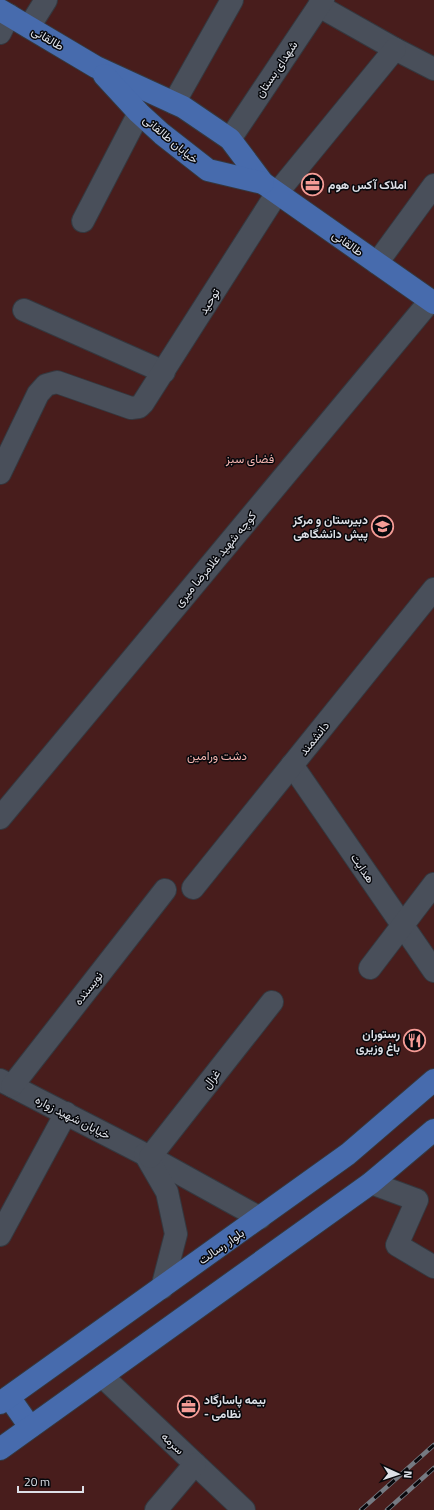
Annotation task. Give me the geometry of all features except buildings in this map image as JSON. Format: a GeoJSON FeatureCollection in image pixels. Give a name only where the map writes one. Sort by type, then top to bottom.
{"type":"FeatureCollection","features":[{"type":"Feature","properties":{"kind":"main road","name":"طالقانی"},"geometry":{"type":"LineString","coordinates":[[3,19],[29,27],[96,67]]}},
{"type":"Feature","properties":{"kind":"main road"},"geometry":{"type":"LineString","coordinates":[[96,67],[183,107],[230,139],[270,188]]}},
{"type":"Feature","properties":{"kind":"main road","name":"خیابان طالقانی"},"geometry":{"type":"LineString","coordinates":[[96,67],[139,113],[162,134],[208,170],[270,188]]}},
{"type":"Feature","properties":{"kind":"main road","name":"طالقانی"},"geometry":{"type":"LineString","coordinates":[[270,188],[432,302]]}},
{"type":"Feature","properties":{"kind":"main road","name":"بلوار رسالت"},"geometry":{"type":"LineString","coordinates":[[4,1400],[348,1154],[434,1080]]}},
{"type":"Feature","properties":{"kind":"main road"},"geometry":{"type":"LineString","coordinates":[[0,1449],[371,1183],[434,1130]]}},
{"type":"Feature","properties":{"kind":"main road"},"geometry":{"type":"LineString","coordinates":[[4,1400],[30,1427]]}},
{"type":"Feature","properties":{"kind":"street"},"geometry":{"type":"LineString","coordinates":[[29,27],[46,0]]}},
{"type":"Feature","properties":{"kind":"street"},"geometry":{"type":"LineString","coordinates":[[174,103],[232,0]]}},
{"type":"Feature","properties":{"kind":"street"},"geometry":{"type":"LineString","coordinates":[[321,3],[395,49],[434,69]]}},
{"type":"Feature","properties":{"kind":"street","name":"شهدای بستان"},"geometry":{"type":"LineString","coordinates":[[230,139],[321,3]]}},
{"type":"Feature","properties":{"kind":"street","name":"توحید"},"geometry":{"type":"LineString","coordinates":[[0,472],[38,394],[46,385],[57,382],[131,408],[138,407],[143,403],[164,372],[270,188],[395,49]]}},
{"type":"Feature","properties":{"kind":"street"},"geometry":{"type":"LineString","coordinates":[[84,221],[139,113]]}},
{"type":"Feature","properties":{"kind":"street"},"geometry":{"type":"LineString","coordinates":[[377,263],[434,185]]}},
{"type":"Feature","properties":{"kind":"street","name":"کوچه شهید غلامرضا میری"},"geometry":{"type":"LineString","coordinates":[[0,818],[432,302]]}},
{"type":"Feature","properties":{"kind":"street"},"geometry":{"type":"LineString","coordinates":[[24,310],[164,372]]}},
{"type":"Feature","properties":{"kind":"street","name":"دانشمند"},"geometry":{"type":"LineString","coordinates":[[193,888],[434,589]]}},
{"type":"Feature","properties":{"kind":"street","name":"هدایت"},"geometry":{"type":"LineString","coordinates":[[292,765],[434,971]]}},
{"type":"Feature","properties":{"kind":"street"},"geometry":{"type":"LineString","coordinates":[[370,968],[434,884]]}},
{"type":"Feature","properties":{"kind":"street","name":"نویسنده"},"geometry":{"type":"LineString","coordinates":[[6,1083],[165,890]]}},
{"type":"Feature","properties":{"kind":"street","name":"غزال"},"geometry":{"type":"LineString","coordinates":[[148,1155],[272,1002]]}},
{"type":"Feature","properties":{"kind":"street","name":"خیابان شهید زواره"},"geometry":{"type":"LineString","coordinates":[[6,1083],[148,1155],[260,1218]]}},
{"type":"Feature","properties":{"kind":"street"},"geometry":{"type":"LineString","coordinates":[[0,1235],[66,1113]]}},
{"type":"Feature","properties":{"kind":"street"},"geometry":{"type":"LineString","coordinates":[[148,1155],[166,1192],[176,1234],[162,1288]]}},
{"type":"Feature","properties":{"kind":"street"},"geometry":{"type":"LineString","coordinates":[[371,1183],[417,1200],[397,1244],[434,1267]]}},
{"type":"Feature","properties":{"kind":"street","name":"سرمه"},"geometry":{"type":"LineString","coordinates":[[102,1376],[244,1510]]}},
{"type":"Feature","properties":{"kind":"street"},"geometry":{"type":"LineString","coordinates":[[156,1510],[196,1464]]}},
{"type":"Feature","properties":{"kind":"green space","name":"دشت ورامین"},"geometry":{"type":"Polygon","coordinates":[[[0,0],[434,0],[434,1510],[0,1510],[0,0]]]}},
{"type":"Feature","properties":{"kind":"railway"},"geometry":{"type":"LineString","coordinates":[[361,1510],[434,1445]]}},
{"type":"Feature","properties":{"kind":"railway"},"geometry":{"type":"LineString","coordinates":[[387,1510],[434,1468]]}},
{"type":"Feature","properties":{"kind":"place","name":"املاک آکس هوم"},"geometry":{"type":"Point","coordinates":[312,184]}},
{"type":"Feature","properties":{"kind":"place","name":"دبیرستان و مرکز پیش دانشگاهی"},"geometry":{"type":"Point","coordinates":[383,526]}},
{"type":"Feature","properties":{"kind":"place","name":"رستوران باغ وزیری"},"geometry":{"type":"Point","coordinates":[415,1040]}},
{"type":"Feature","properties":{"kind":"place","name":"بیمه پاسارگاد - نظامی"},"geometry":{"type":"Point","coordinates":[188,1406]}},
{"type":"Feature","properties":{"kind":"park label","name":"فضای سبز"},"geometry":{"type":"Point","coordinates":[250,458]}}]}
